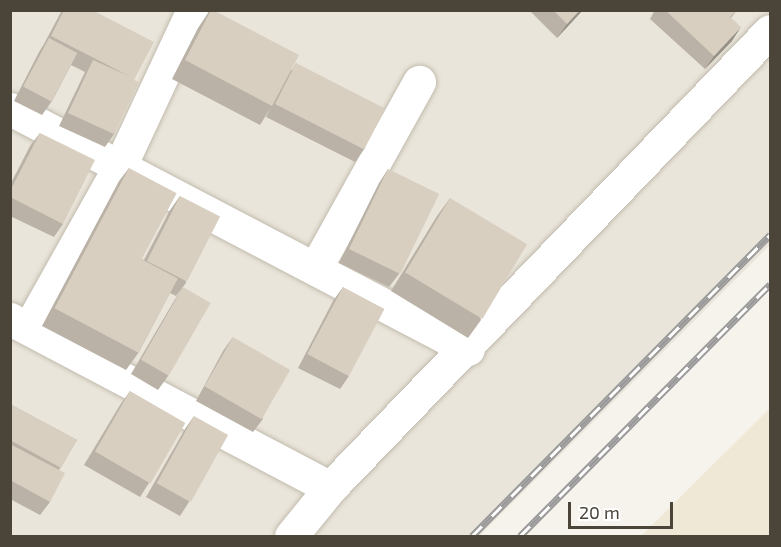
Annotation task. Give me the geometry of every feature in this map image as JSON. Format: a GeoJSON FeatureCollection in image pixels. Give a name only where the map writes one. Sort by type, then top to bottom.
{"type":"FeatureCollection","features":[{"type":"Feature","properties":{"kind":"street"},"geometry":{"type":"LineString","coordinates":[[191,14],[120,164],[20,323],[330,488]]}},
{"type":"Feature","properties":{"kind":"street"},"geometry":{"type":"LineString","coordinates":[[291,537],[330,488],[468,349],[771,31]]}},
{"type":"Feature","properties":{"kind":"street"},"geometry":{"type":"LineString","coordinates":[[316,267],[419,82]]}},
{"type":"Feature","properties":{"kind":"street"},"geometry":{"type":"LineString","coordinates":[[10,109],[120,164],[468,349]]}},
{"type":"Feature","properties":{"kind":"shaded area"},"geometry":{"type":"Polygon","coordinates":[[[10,11],[770,11],[770,245],[479,536],[11,536],[10,11]]]}},
{"type":"Feature","properties":{"kind":"shaded area"},"geometry":{"type":"Polygon","coordinates":[[[770,408],[770,536],[641,536],[770,408]]]}},
{"type":"Feature","properties":{"kind":"building"},"geometry":{"type":"Polygon","coordinates":[[[64,10],[92,10],[154,42],[134,80],[139,82],[114,134],[68,113],[93,60],[131,77],[51,36],[64,10]]]}},
{"type":"Feature","properties":{"kind":"building"},"geometry":{"type":"Polygon","coordinates":[[[211,10],[299,55],[272,106],[185,60],[211,10]]]}},
{"type":"Feature","properties":{"kind":"building"},"geometry":{"type":"Polygon","coordinates":[[[553,10],[580,10],[567,24],[553,10]]]}},
{"type":"Feature","properties":{"kind":"building"},"geometry":{"type":"Polygon","coordinates":[[[665,10],[723,10],[741,27],[714,56],[665,10]]]}},
{"type":"Feature","properties":{"kind":"building"},"geometry":{"type":"Polygon","coordinates":[[[723,10],[737,10],[730,17],[723,10]]]}},
{"type":"Feature","properties":{"kind":"building"},"geometry":{"type":"Polygon","coordinates":[[[49,38],[77,53],[51,102],[23,87],[49,38]]]}},
{"type":"Feature","properties":{"kind":"building"},"geometry":{"type":"Polygon","coordinates":[[[296,63],[385,108],[364,149],[275,104],[296,63]]]}},
{"type":"Feature","properties":{"kind":"building"},"geometry":{"type":"Polygon","coordinates":[[[40,133],[95,160],[63,224],[10,197],[10,191],[40,133]]]}},
{"type":"Feature","properties":{"kind":"building"},"geometry":{"type":"Polygon","coordinates":[[[129,168],[177,193],[141,260],[94,234],[129,168]]]}},
{"type":"Feature","properties":{"kind":"building"},"geometry":{"type":"Polygon","coordinates":[[[388,169],[439,194],[400,274],[349,249],[388,169]]]}},
{"type":"Feature","properties":{"kind":"building"},"geometry":{"type":"Polygon","coordinates":[[[180,196],[220,216],[187,281],[147,261],[180,196]]]}},
{"type":"Feature","properties":{"kind":"building"},"geometry":{"type":"Polygon","coordinates":[[[450,198],[527,244],[482,319],[405,273],[450,198]]]}},
{"type":"Feature","properties":{"kind":"building"},"geometry":{"type":"Polygon","coordinates":[[[94,234],[178,279],[138,353],[55,308],[94,234]]]}},
{"type":"Feature","properties":{"kind":"building"},"geometry":{"type":"Polygon","coordinates":[[[183,287],[211,303],[169,376],[141,360],[183,287]]]}},
{"type":"Feature","properties":{"kind":"building"},"geometry":{"type":"Polygon","coordinates":[[[343,287],[384,309],[349,376],[307,354],[343,287]]]}},
{"type":"Feature","properties":{"kind":"building"},"geometry":{"type":"Polygon","coordinates":[[[233,337],[290,370],[262,419],[204,386],[233,337]]]}},
{"type":"Feature","properties":{"kind":"building"},"geometry":{"type":"Polygon","coordinates":[[[130,391],[185,423],[150,484],[95,452],[130,391]]]}},
{"type":"Feature","properties":{"kind":"building"},"geometry":{"type":"Polygon","coordinates":[[[10,404],[77,440],[61,468],[10,440],[10,404]]]}},
{"type":"Feature","properties":{"kind":"building"},"geometry":{"type":"Polygon","coordinates":[[[194,416],[228,435],[191,502],[157,483],[194,416]]]}},
{"type":"Feature","properties":{"kind":"building"},"geometry":{"type":"Polygon","coordinates":[[[10,444],[65,473],[50,502],[10,480],[10,444]]]}},
{"type":"Feature","properties":{"kind":"railway"},"geometry":{"type":"LineString","coordinates":[[472,536],[770,235]]}},
{"type":"Feature","properties":{"kind":"railway"},"geometry":{"type":"LineString","coordinates":[[520,536],[770,284]]}}]}
